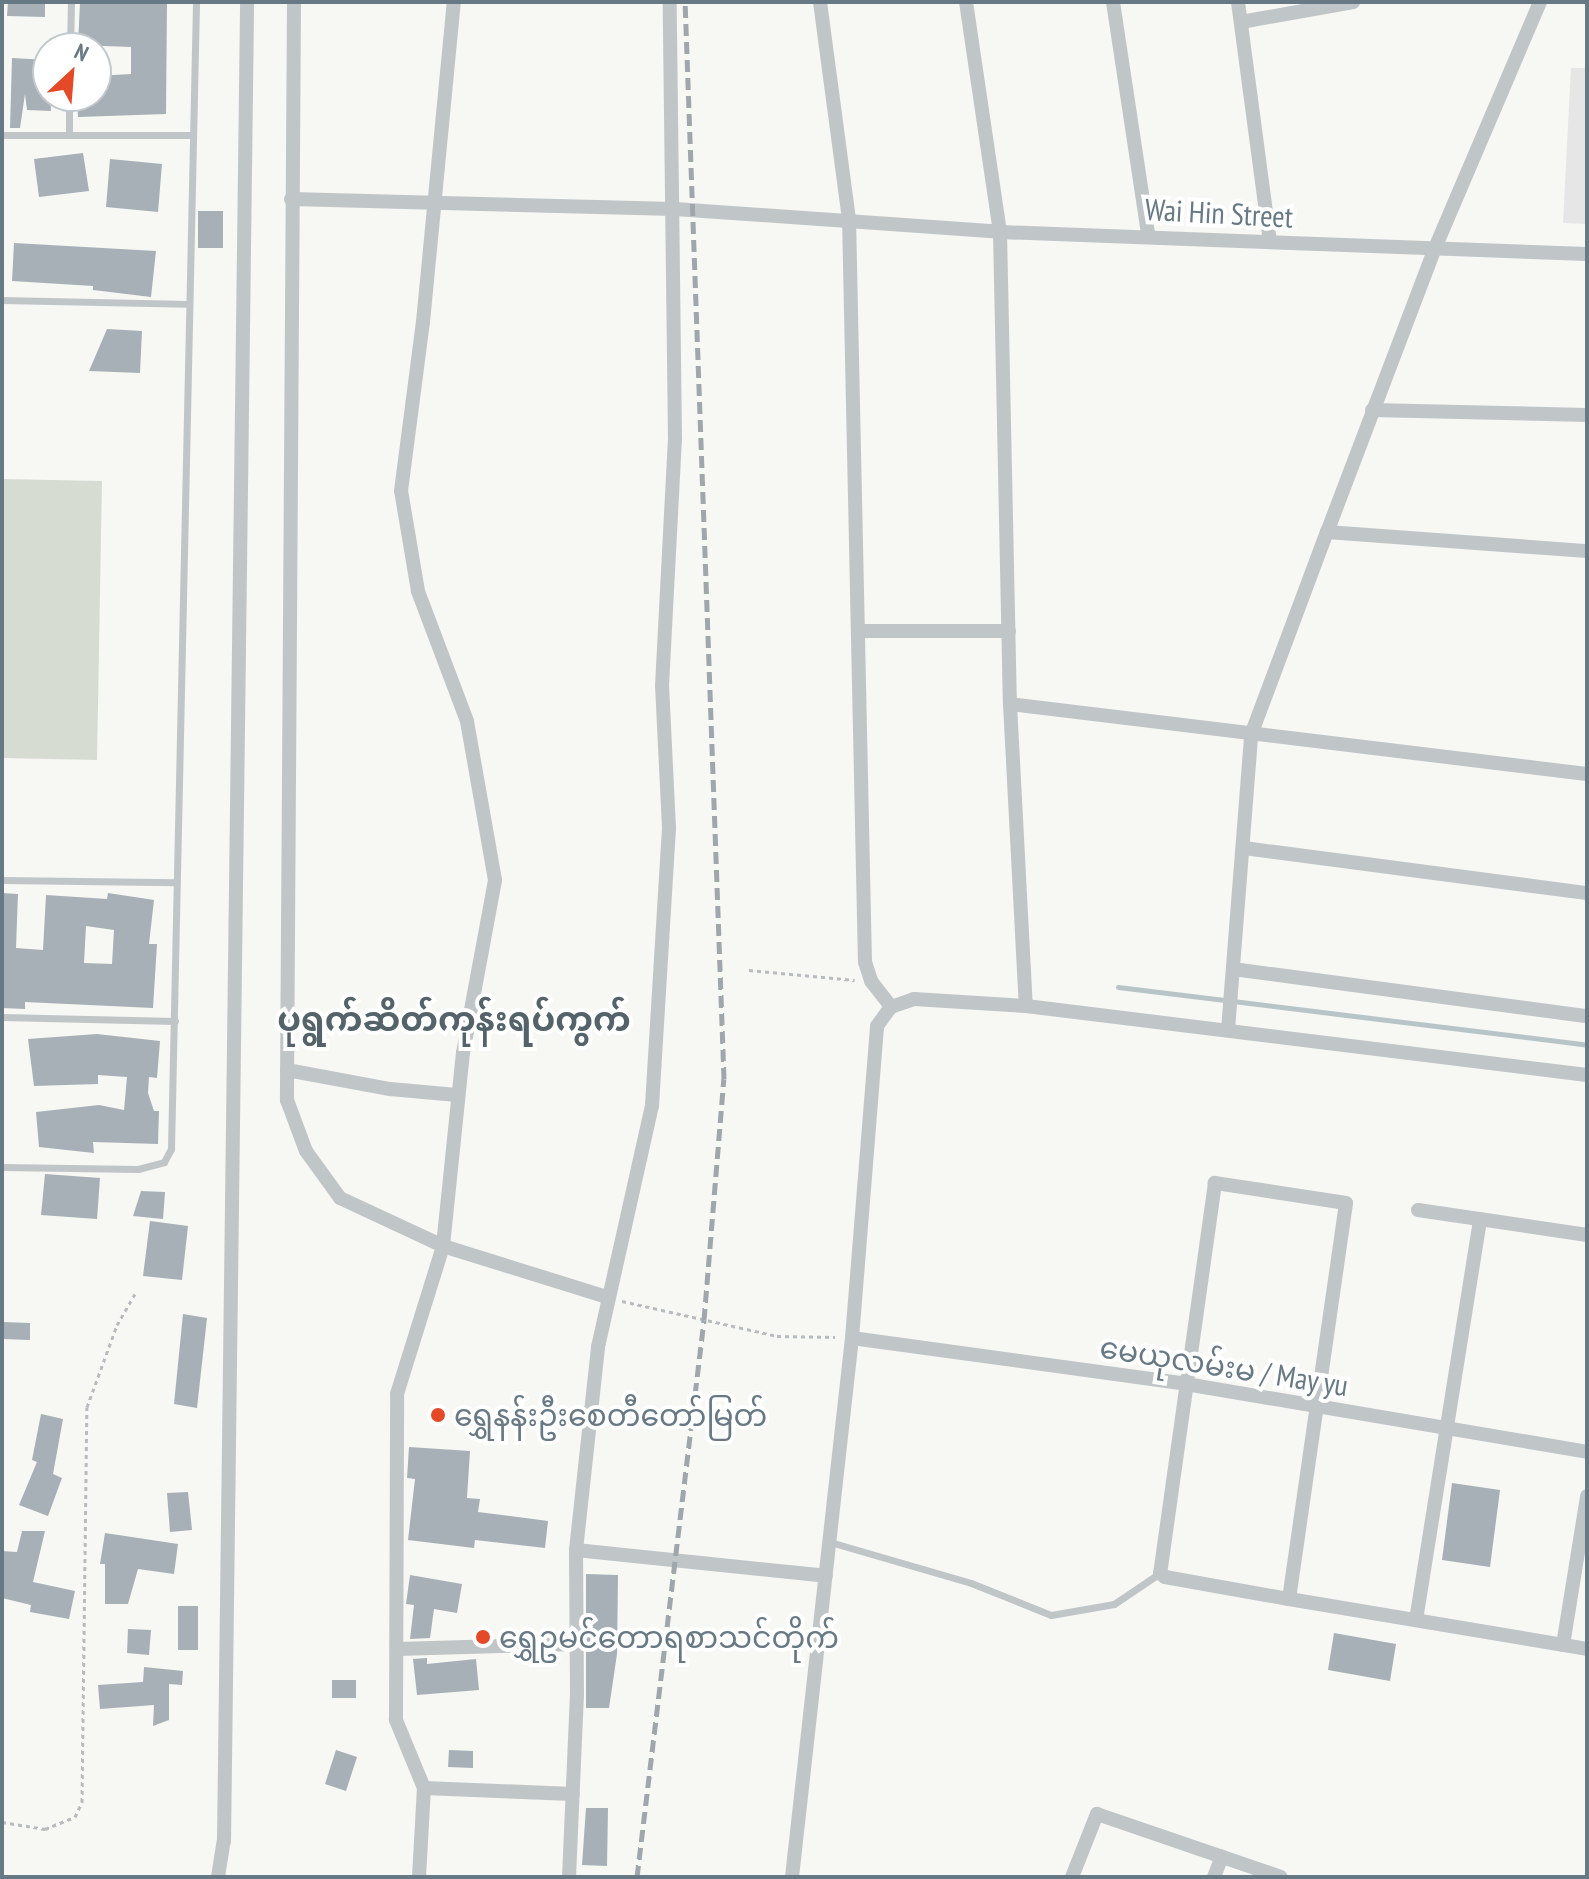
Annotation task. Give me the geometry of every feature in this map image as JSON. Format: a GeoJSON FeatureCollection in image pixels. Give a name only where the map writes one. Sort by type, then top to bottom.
{"type":"FeatureCollection","features":[{"type":"Feature","properties":{"kind":"street"},"geometry":{"type":"LineString","coordinates":[[218,1877],[224,1841],[247,2]]}},
{"type":"Feature","properties":{"kind":"street"},"geometry":{"type":"LineString","coordinates":[[294,2],[287,1100],[295,1126],[322,1178],[340,1198],[443,1246],[607,1297]]}},
{"type":"Feature","properties":{"kind":"street"},"geometry":{"type":"LineString","coordinates":[[419,1877],[424,1788],[396,1720],[397,1394],[443,1246],[457,1095],[495,880],[467,721],[418,591],[401,491],[435,204],[454,2]]}},
{"type":"Feature","properties":{"kind":"street"},"geometry":{"type":"LineString","coordinates":[[569,1877],[576,1550],[607,1297],[652,1106],[669,828],[662,686],[675,440],[675,209],[670,2]]}},
{"type":"Feature","properties":{"kind":"street"},"geometry":{"type":"LineString","coordinates":[[820,2],[849,218],[865,962],[871,981],[891,1007]]}},
{"type":"Feature","properties":{"kind":"street"},"geometry":{"type":"LineString","coordinates":[[966,2],[1000,232],[1010,704],[1026,1006]]}},
{"type":"Feature","properties":{"kind":"street"},"geometry":{"type":"LineString","coordinates":[[1113,2],[1148,234]]}},
{"type":"Feature","properties":{"kind":"street"},"geometry":{"type":"LineString","coordinates":[[1238,2],[1270,242]]}},
{"type":"Feature","properties":{"kind":"street"},"geometry":{"type":"LineString","coordinates":[[1241,22],[1353,2]]}},
{"type":"Feature","properties":{"kind":"street"},"geometry":{"type":"LineString","coordinates":[[1228,1027],[1251,735],[1435,248],[1540,2]]}},
{"type":"Feature","properties":{"kind":"street","name":"Wai Hin Street"},"geometry":{"type":"LineString","coordinates":[[291,199],[675,209],[849,218],[1000,232],[1148,234],[1270,242],[1587,254]]}},
{"type":"Feature","properties":{"kind":"street"},"geometry":{"type":"LineString","coordinates":[[1372,410],[1587,415]]}},
{"type":"Feature","properties":{"kind":"street"},"geometry":{"type":"LineString","coordinates":[[1327,532],[1587,551]]}},
{"type":"Feature","properties":{"kind":"street"},"geometry":{"type":"LineString","coordinates":[[858,631],[1009,631]]}},
{"type":"Feature","properties":{"kind":"street"},"geometry":{"type":"LineString","coordinates":[[1010,704],[1587,774]]}},
{"type":"Feature","properties":{"kind":"street"},"geometry":{"type":"LineString","coordinates":[[1244,848],[1587,893]]}},
{"type":"Feature","properties":{"kind":"street"},"geometry":{"type":"LineString","coordinates":[[1233,969],[1587,1016]]}},
{"type":"Feature","properties":{"kind":"street"},"geometry":{"type":"LineString","coordinates":[[792,1877],[852,1338],[877,1026],[891,1007],[914,999],[1026,1006],[1228,1027],[1587,1075]]}},
{"type":"Feature","properties":{"kind":"street"},"geometry":{"type":"LineString","coordinates":[[287,1070],[390,1089],[457,1095]]}},
{"type":"Feature","properties":{"kind":"street"},"geometry":{"type":"LineString","coordinates":[[1289,1599],[1346,1203],[1215,1183],[1160,1573],[1289,1599],[1587,1649]]}},
{"type":"Feature","properties":{"kind":"street"},"geometry":{"type":"LineString","coordinates":[[1418,1210],[1587,1235]]}},
{"type":"Feature","properties":{"kind":"street"},"geometry":{"type":"LineString","coordinates":[[1416,1620],[1443,1429],[1480,1219]]}},
{"type":"Feature","properties":{"kind":"street","name":"မေယုလမ်းမ / May yu"},"geometry":{"type":"LineString","coordinates":[[852,1338],[1186,1384],[1587,1452]]}},
{"type":"Feature","properties":{"kind":"street"},"geometry":{"type":"LineString","coordinates":[[1563,1645],[1587,1496]]}},
{"type":"Feature","properties":{"kind":"street"},"geometry":{"type":"LineString","coordinates":[[576,1550],[826,1576]]}},
{"type":"Feature","properties":{"kind":"street"},"geometry":{"type":"LineString","coordinates":[[397,1649],[576,1644]]}},
{"type":"Feature","properties":{"kind":"street"},"geometry":{"type":"LineString","coordinates":[[424,1788],[573,1794]]}},
{"type":"Feature","properties":{"kind":"street"},"geometry":{"type":"LineString","coordinates":[[1072,1877],[1097,1814],[1281,1877]]}},
{"type":"Feature","properties":{"kind":"street"},"geometry":{"type":"LineString","coordinates":[[1214,1877],[1222,1856]]}},
{"type":"Feature","properties":{"kind":"lane"},"geometry":{"type":"LineString","coordinates":[[70,32],[71,2]]}},
{"type":"Feature","properties":{"kind":"lane"},"geometry":{"type":"LineString","coordinates":[[2,1167],[138,1169],[164,1162],[171,1149],[187,304],[196,2]]}},
{"type":"Feature","properties":{"kind":"lane"},"geometry":{"type":"LineString","coordinates":[[69,112],[69,135]]}},
{"type":"Feature","properties":{"kind":"lane"},"geometry":{"type":"LineString","coordinates":[[2,135],[192,135]]}},
{"type":"Feature","properties":{"kind":"lane"},"geometry":{"type":"LineString","coordinates":[[2,300],[187,304]]}},
{"type":"Feature","properties":{"kind":"lane"},"geometry":{"type":"LineString","coordinates":[[2,880],[176,882]]}},
{"type":"Feature","properties":{"kind":"lane"},"geometry":{"type":"LineString","coordinates":[[2,1017],[175,1021]]}},
{"type":"Feature","properties":{"kind":"lane"},"geometry":{"type":"LineString","coordinates":[[830,1542],[971,1583],[1051,1615],[1114,1604],[1160,1573]]}},
{"type":"Feature","properties":{"kind":"path"},"geometry":{"type":"LineString","coordinates":[[749,970],[871,981]]}},
{"type":"Feature","properties":{"kind":"path"},"geometry":{"type":"LineString","coordinates":[[2,1822],[45,1829],[75,1817],[82,1802],[87,1407],[117,1325],[135,1294]]}},
{"type":"Feature","properties":{"kind":"path"},"geometry":{"type":"LineString","coordinates":[[607,1297],[777,1336],[852,1338]]}},
{"type":"Feature","properties":{"kind":"shaded area"},"geometry":{"type":"Polygon","coordinates":[[[1571,68],[1587,68],[1587,224],[1563,223],[1571,68]]]}},
{"type":"Feature","properties":{"kind":"shaded area"},"geometry":{"type":"Polygon","coordinates":[[[2,479],[102,481],[97,760],[2,758],[2,479]]]}},
{"type":"Feature","properties":{"kind":"building"},"geometry":{"type":"Polygon","coordinates":[[[8,2],[45,2],[45,17],[7,16],[8,2]]]}},
{"type":"Feature","properties":{"kind":"building"},"geometry":{"type":"Polygon","coordinates":[[[80,2],[167,2],[166,114],[78,117],[78,112],[112,112],[112,75],[131,74],[131,47],[112,46],[112,32],[79,32],[80,2]]]}},
{"type":"Feature","properties":{"kind":"building"},"geometry":{"type":"Polygon","coordinates":[[[12,58],[32,59],[32,110],[27,110],[25,94],[20,128],[10,128],[12,58]]]}},
{"type":"Feature","properties":{"kind":"building"},"geometry":{"type":"Polygon","coordinates":[[[83,153],[89,191],[39,197],[34,159],[83,153]]]}},
{"type":"Feature","properties":{"kind":"building"},"geometry":{"type":"Polygon","coordinates":[[[110,159],[162,164],[158,212],[106,207],[110,159]]]}},
{"type":"Feature","properties":{"kind":"building"},"geometry":{"type":"Polygon","coordinates":[[[198,211],[223,211],[223,248],[198,248],[198,211]]]}},
{"type":"Feature","properties":{"kind":"building"},"geometry":{"type":"Polygon","coordinates":[[[14,243],[156,251],[151,297],[93,290],[93,286],[12,281],[14,243]]]}},
{"type":"Feature","properties":{"kind":"building"},"geometry":{"type":"Polygon","coordinates":[[[107,329],[142,331],[140,373],[89,371],[107,329]]]}},
{"type":"Feature","properties":{"kind":"building"},"geometry":{"type":"Polygon","coordinates":[[[2,893],[18,894],[16,948],[43,950],[46,895],[107,899],[108,893],[154,900],[149,944],[157,944],[153,1008],[25,1002],[25,1009],[2,1008],[2,893]],[[86,926],[84,963],[112,964],[114,930],[86,926]]]}},
{"type":"Feature","properties":{"kind":"building"},"geometry":{"type":"Polygon","coordinates":[[[97,1034],[160,1041],[157,1078],[149,1077],[148,1093],[154,1111],[159,1111],[158,1144],[93,1142],[94,1153],[39,1147],[36,1112],[99,1105],[124,1110],[127,1077],[98,1075],[98,1084],[34,1086],[28,1039],[97,1034]]]}},
{"type":"Feature","properties":{"kind":"building"},"geometry":{"type":"Polygon","coordinates":[[[45,1174],[100,1178],[97,1219],[41,1215],[45,1174]]]}},
{"type":"Feature","properties":{"kind":"building"},"geometry":{"type":"Polygon","coordinates":[[[141,1191],[165,1192],[163,1219],[133,1216],[141,1191]]]}},
{"type":"Feature","properties":{"kind":"building"},"geometry":{"type":"Polygon","coordinates":[[[150,1221],[188,1226],[182,1280],[143,1276],[150,1221]]]}},
{"type":"Feature","properties":{"kind":"building"},"geometry":{"type":"Polygon","coordinates":[[[183,1314],[207,1318],[197,1408],[174,1404],[183,1314]]]}},
{"type":"Feature","properties":{"kind":"building"},"geometry":{"type":"Polygon","coordinates":[[[2,1322],[30,1323],[30,1340],[2,1339],[2,1322]]]}},
{"type":"Feature","properties":{"kind":"building"},"geometry":{"type":"Polygon","coordinates":[[[41,1414],[63,1419],[53,1474],[62,1478],[48,1516],[19,1505],[37,1462],[32,1460],[41,1414]]]}},
{"type":"Feature","properties":{"kind":"building"},"geometry":{"type":"Polygon","coordinates":[[[409,1447],[470,1451],[467,1498],[480,1499],[478,1512],[548,1521],[545,1548],[475,1540],[474,1548],[408,1540],[415,1479],[407,1478],[409,1447]]]}},
{"type":"Feature","properties":{"kind":"building"},"geometry":{"type":"Polygon","coordinates":[[[1452,1483],[1500,1490],[1490,1567],[1442,1560],[1452,1483]]]}},
{"type":"Feature","properties":{"kind":"building"},"geometry":{"type":"Polygon","coordinates":[[[188,1492],[192,1530],[170,1532],[167,1493],[188,1492]]]}},
{"type":"Feature","properties":{"kind":"building"},"geometry":{"type":"Polygon","coordinates":[[[22,1531],[45,1531],[33,1582],[75,1591],[69,1619],[30,1612],[31,1605],[2,1598],[2,1551],[17,1552],[22,1531]]]}},
{"type":"Feature","properties":{"kind":"building"},"geometry":{"type":"Polygon","coordinates":[[[105,1533],[178,1544],[174,1574],[138,1569],[128,1604],[105,1604],[105,1564],[100,1564],[105,1533]]]}},
{"type":"Feature","properties":{"kind":"building"},"geometry":{"type":"Polygon","coordinates":[[[586,1574],[618,1575],[617,1654],[609,1708],[586,1708],[586,1574]]]}},
{"type":"Feature","properties":{"kind":"building"},"geometry":{"type":"Polygon","coordinates":[[[410,1575],[462,1584],[457,1613],[434,1609],[430,1638],[410,1639],[414,1605],[406,1604],[410,1575]]]}},
{"type":"Feature","properties":{"kind":"building"},"geometry":{"type":"Polygon","coordinates":[[[178,1606],[198,1606],[198,1650],[178,1650],[178,1606]]]}},
{"type":"Feature","properties":{"kind":"building"},"geometry":{"type":"Polygon","coordinates":[[[128,1629],[151,1630],[149,1655],[127,1653],[128,1629]]]}},
{"type":"Feature","properties":{"kind":"building"},"geometry":{"type":"Polygon","coordinates":[[[1334,1633],[1396,1644],[1390,1681],[1328,1670],[1334,1633]]]}},
{"type":"Feature","properties":{"kind":"building"},"geometry":{"type":"Polygon","coordinates":[[[427,1658],[427,1664],[476,1659],[479,1690],[417,1695],[413,1659],[427,1658]]]}},
{"type":"Feature","properties":{"kind":"building"},"geometry":{"type":"Polygon","coordinates":[[[144,1667],[183,1671],[182,1685],[169,1684],[169,1720],[153,1726],[154,1705],[100,1709],[98,1685],[143,1682],[144,1667]]]}},
{"type":"Feature","properties":{"kind":"building"},"geometry":{"type":"Polygon","coordinates":[[[332,1680],[356,1680],[356,1698],[332,1698],[332,1680]]]}},
{"type":"Feature","properties":{"kind":"building"},"geometry":{"type":"Polygon","coordinates":[[[336,1750],[357,1757],[346,1791],[325,1784],[336,1750]]]}},
{"type":"Feature","properties":{"kind":"building"},"geometry":{"type":"Polygon","coordinates":[[[449,1750],[473,1751],[473,1768],[448,1767],[449,1750]]]}},
{"type":"Feature","properties":{"kind":"building"},"geometry":{"type":"Polygon","coordinates":[[[586,1808],[608,1808],[607,1866],[582,1865],[586,1808]]]}},
{"type":"Feature","properties":{"kind":"waterway"},"geometry":{"type":"LineString","coordinates":[[1118,987],[1587,1045]]}},
{"type":"Feature","properties":{"kind":"railway"},"geometry":{"type":"LineString","coordinates":[[637,1877],[704,1320],[724,1079],[685,2]]}},
{"type":"Feature","properties":{"kind":"place","name":"ရွှေနန်းဦးစေတီတော်မြတ်"},"geometry":{"type":"Point","coordinates":[438,1415]}},
{"type":"Feature","properties":{"kind":"place","name":"ရွှေဥမင်တောရစာသင်တိုက်"},"geometry":{"type":"Point","coordinates":[483,1637]}},
{"type":"Feature","properties":{"kind":"district","name":"ပုရွက်ဆိတ်ကုန်းရပ်ကွက်"},"geometry":{"type":"Point","coordinates":[454,1019]}}]}
